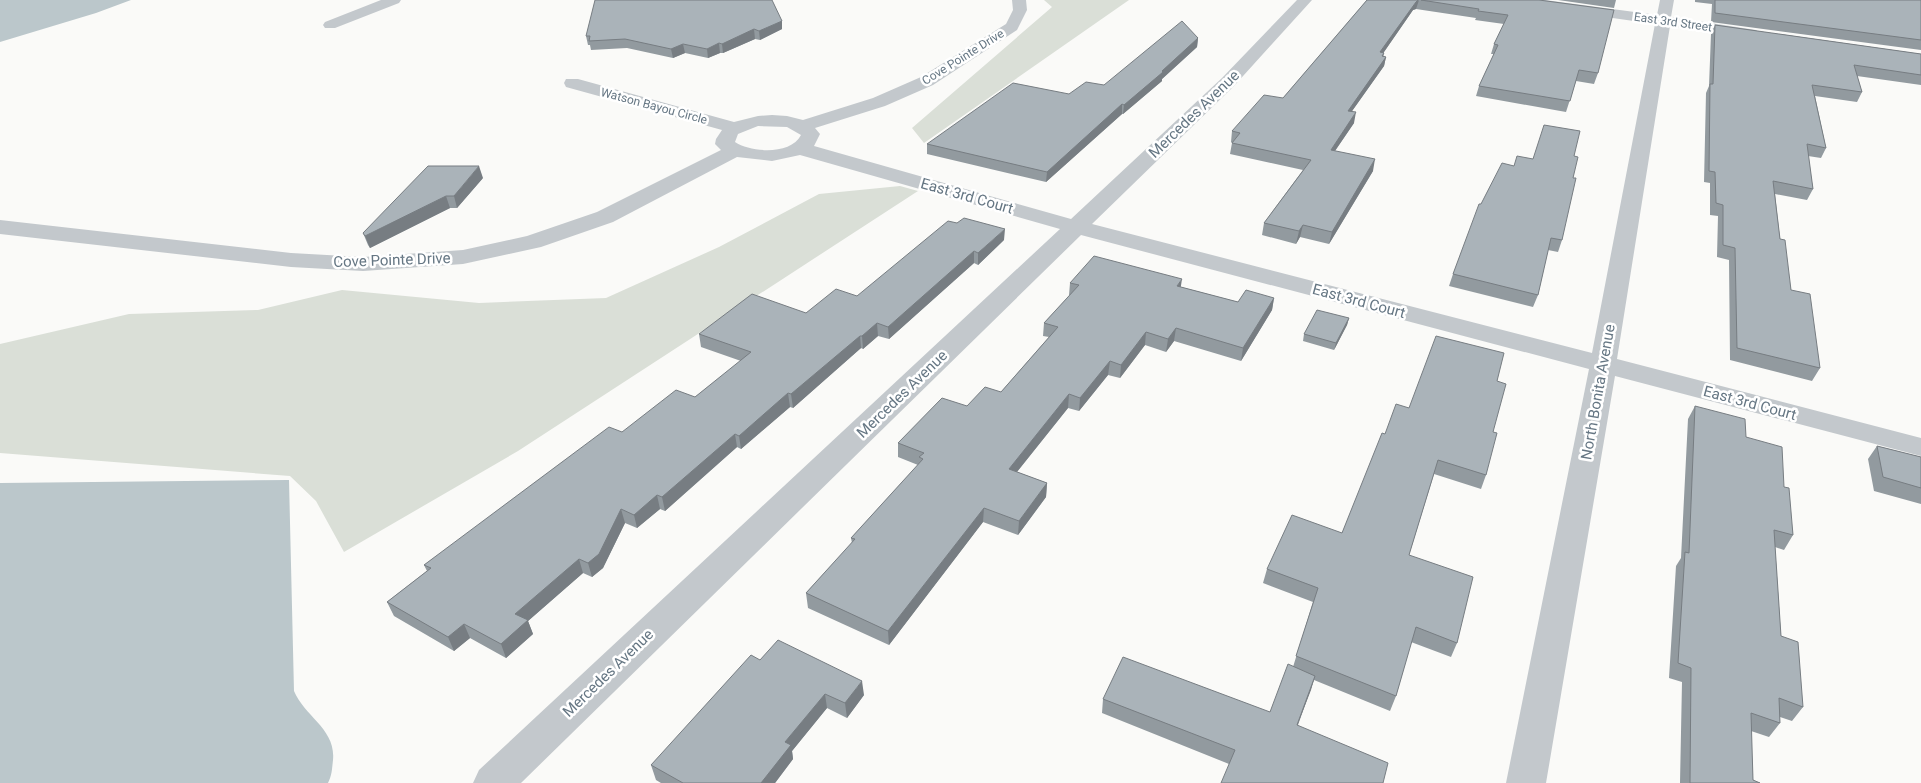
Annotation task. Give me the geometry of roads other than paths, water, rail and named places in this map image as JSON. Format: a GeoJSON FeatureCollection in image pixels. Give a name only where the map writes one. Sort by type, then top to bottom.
{"type":"FeatureCollection","features":[{"type":"Feature","properties":{"kind":"street"},"geometry":{"type":"LineString","coordinates":[[330,25],[394,0]]}},
{"type":"Feature","properties":{"kind":"street","name":"Cove Pointe Drive"},"geometry":{"type":"LineString","coordinates":[[0,227],[291,260],[363,264],[463,257],[532,242],[605,217],[734,151],[763,156],[779,154],[800,137],[927,81],[1012,27],[1020,10],[1019,0]]}},
{"type":"Feature","properties":{"kind":"street","name":"Mercedes Avenue"},"geometry":{"type":"LineString","coordinates":[[494,783],[1228,82],[1305,0]]}},
{"type":"Feature","properties":{"kind":"street","name":"East 3rd Street"},"geometry":{"type":"LineString","coordinates":[[1514,0],[1665,10],[1768,36]]}},
{"type":"Feature","properties":{"kind":"street","name":"North Bonita Avenue"},"geometry":{"type":"LineString","coordinates":[[1526,783],[1603,365],[1665,10]]}},
{"type":"Feature","properties":{"kind":"street","name":"Watson Bayou Circle"},"geometry":{"type":"LineString","coordinates":[[572,83],[736,128]]}},
{"type":"Feature","properties":{"kind":"street","name":"East 3rd Court"},"geometry":{"type":"LineString","coordinates":[[736,128],[746,124],[773,120],[786,121],[800,137],[1076,227],[1921,447]]}},
{"type":"Feature","properties":{"kind":"street"},"geometry":{"type":"LineString","coordinates":[[734,151],[725,144],[725,138],[728,133],[736,128]]}}]}
